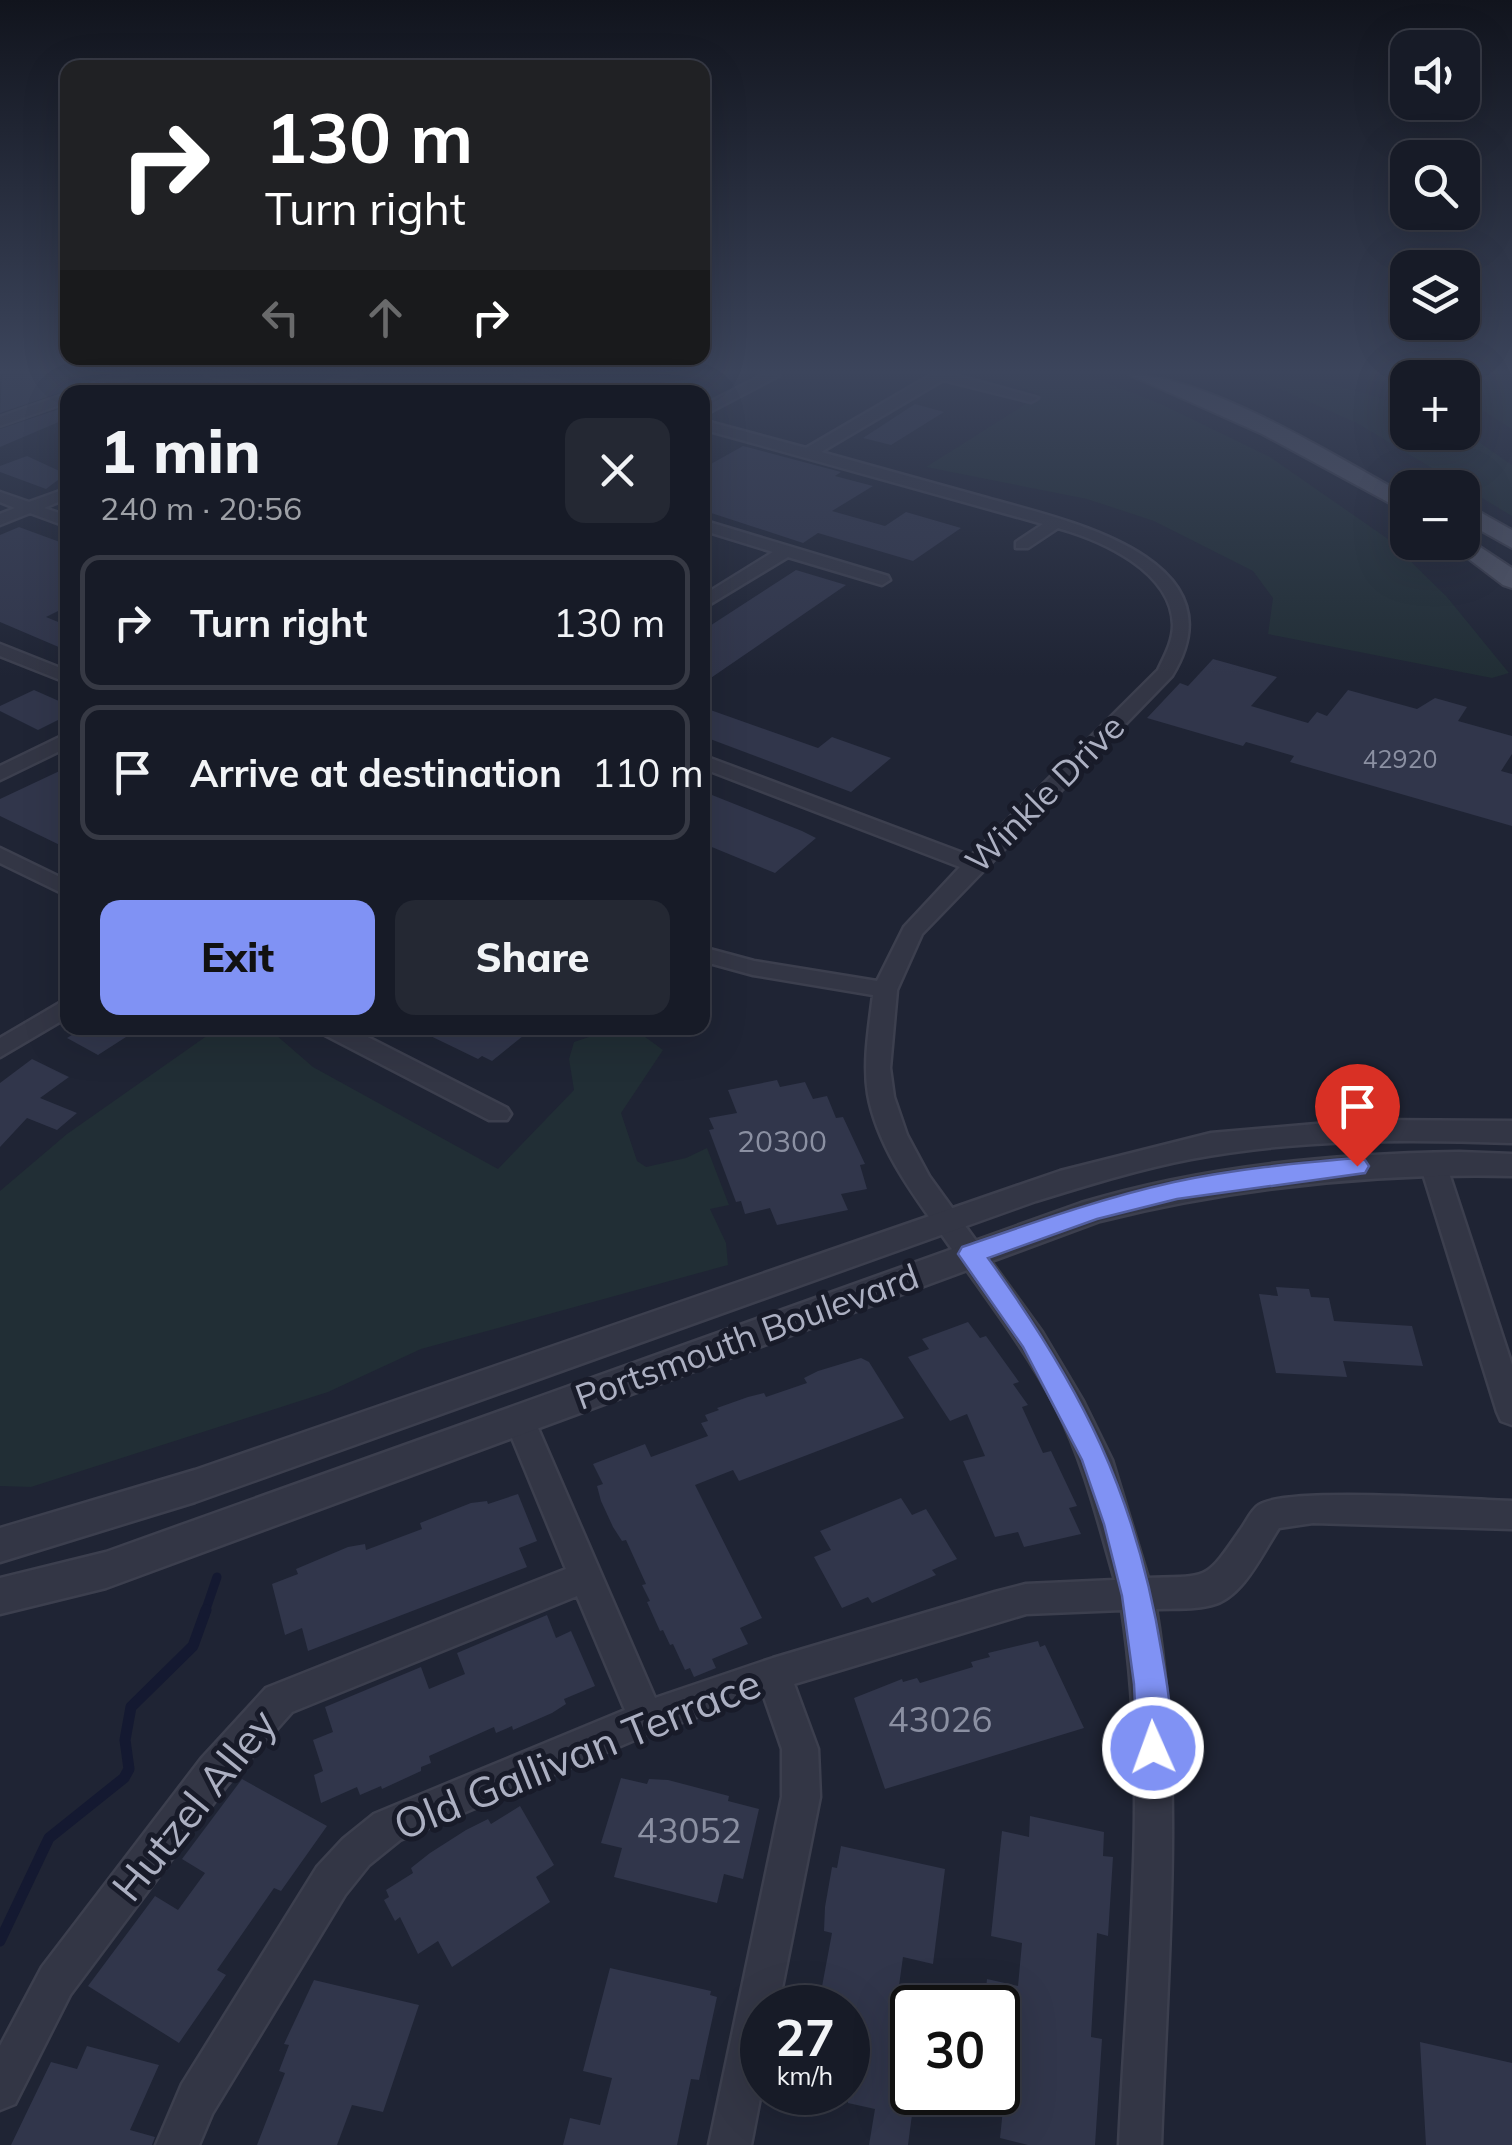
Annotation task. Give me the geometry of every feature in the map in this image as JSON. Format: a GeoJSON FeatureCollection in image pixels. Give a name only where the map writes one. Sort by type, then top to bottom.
{"type":"FeatureCollection","features":[{"type":"Feature","properties":{"kind":"main road"},"geometry":{"type":"LineString","coordinates":[[1353,475],[1390,496]]}},
{"type":"Feature","properties":{"kind":"main road"},"geometry":{"type":"LineString","coordinates":[[1480,520],[1512,541]]}},
{"type":"Feature","properties":{"kind":"main road"},"geometry":{"type":"LineString","coordinates":[[1480,556],[1512,580]]}},
{"type":"Feature","properties":{"kind":"street","name":"Winkle Drive"},"geometry":{"type":"LineString","coordinates":[[888,475],[1057,521],[1110,541],[1154,571],[1181,613],[1181,643],[1166,672],[912,932],[885,990],[878,1068],[881,1098],[894,1135],[918,1181],[1032,1340],[1068,1401],[1096,1460],[1119,1524],[1137,1596],[1150,1684],[1154,1781],[1140,2145]]}},
{"type":"Feature","properties":{"kind":"street"},"geometry":{"type":"LineString","coordinates":[[0,520],[60,495]]}},
{"type":"Feature","properties":{"kind":"street"},"geometry":{"type":"LineString","coordinates":[[0,497],[60,519]]}},
{"type":"Feature","properties":{"kind":"street"},"geometry":{"type":"LineString","coordinates":[[1022,545],[1057,521]]}},
{"type":"Feature","properties":{"kind":"street"},"geometry":{"type":"LineString","coordinates":[[710,527],[882,580]]}},
{"type":"Feature","properties":{"kind":"street"},"geometry":{"type":"LineString","coordinates":[[710,599],[786,550]]}},
{"type":"Feature","properties":{"kind":"street"},"geometry":{"type":"LineString","coordinates":[[0,649],[60,675]]}},
{"type":"Feature","properties":{"kind":"street"},"geometry":{"type":"LineString","coordinates":[[0,774],[60,743]]}},
{"type":"Feature","properties":{"kind":"street"},"geometry":{"type":"LineString","coordinates":[[710,764],[974,865]]}},
{"type":"Feature","properties":{"kind":"street"},"geometry":{"type":"LineString","coordinates":[[0,854],[60,886]]}},
{"type":"Feature","properties":{"kind":"street"},"geometry":{"type":"LineString","coordinates":[[710,956],[885,990]]}},
{"type":"Feature","properties":{"kind":"street"},"geometry":{"type":"LineString","coordinates":[[0,1049],[60,1011]]}},
{"type":"Feature","properties":{"kind":"street"},"geometry":{"type":"LineString","coordinates":[[346,1035],[498,1114]]}},
{"type":"Feature","properties":{"kind":"street","name":"Portsmouth Boulevard"},"geometry":{"type":"LineString","coordinates":[[0,1545],[195,1486],[946,1220],[1113,1166],[1211,1144],[1380,1129],[1512,1132]]}},
{"type":"Feature","properties":{"kind":"street"},"geometry":{"type":"LineString","coordinates":[[1433,1164],[1512,1412]]}},
{"type":"Feature","properties":{"kind":"street","name":"Portsmouth Boulevard"},"geometry":{"type":"LineString","coordinates":[[0,1596],[106,1570],[1093,1211],[1177,1190],[1329,1168],[1512,1166]]}},
{"type":"Feature","properties":{"kind":"street"},"geometry":{"type":"LineString","coordinates":[[520,1421],[646,1718]]}},
{"type":"Feature","properties":{"kind":"street","name":"Old Gallivan Terrace"},"geometry":{"type":"LineString","coordinates":[[177,2145],[197,2098],[331,1881],[356,1852],[388,1828],[646,1718],[773,1674],[1026,1599],[1210,1590],[1230,1573],[1269,1515],[1312,1509],[1512,1516]]}},
{"type":"Feature","properties":{"kind":"street","name":"Hutzel Alley"},"geometry":{"type":"LineString","coordinates":[[0,2089],[56,1981],[214,1772],[267,1710],[279,1700],[585,1577]]}},
{"type":"Feature","properties":{"kind":"street"},"geometry":{"type":"LineString","coordinates":[[730,2145],[803,1776],[800,1749],[773,1674]]}},
{"type":"Feature","properties":{"kind":"shaded area"},"geometry":{"type":"Polygon","coordinates":[[[967,475],[1296,475],[1388,539],[1390,560],[1409,560],[1447,597],[1509,673],[1492,678],[1268,634],[1273,598],[1253,571],[1154,521],[1087,499],[967,475]]]}},
{"type":"Feature","properties":{"kind":"shaded area"},"geometry":{"type":"Polygon","coordinates":[[[1480,475],[1512,475],[1512,516],[1480,497],[1480,475]]]}},
{"type":"Feature","properties":{"kind":"shaded area"},"geometry":{"type":"Polygon","coordinates":[[[208,1035],[276,1035],[313,1067],[498,1169],[574,1090],[569,1059],[574,1042],[595,1035],[643,1035],[663,1050],[621,1113],[637,1161],[646,1167],[686,1158],[707,1148],[729,1205],[710,1209],[726,1243],[728,1265],[421,1349],[328,1392],[31,1487],[0,1486],[0,1191],[67,1134],[208,1035]]]}},
{"type":"Feature","properties":{"kind":"building"},"geometry":{"type":"Polygon","coordinates":[[[8,475],[60,475],[46,489],[8,475]]]}},
{"type":"Feature","properties":{"kind":"building"},"geometry":{"type":"Polygon","coordinates":[[[710,475],[836,475],[873,486],[832,511],[885,526],[906,512],[961,528],[913,561],[818,533],[803,543],[710,513],[710,475]]]}},
{"type":"Feature","properties":{"kind":"building"},"geometry":{"type":"Polygon","coordinates":[[[19,527],[60,542],[60,610],[46,617],[60,623],[60,648],[0,622],[0,535],[19,527]]]}},
{"type":"Feature","properties":{"kind":"building"},"geometry":{"type":"Polygon","coordinates":[[[796,570],[846,585],[710,678],[710,626],[796,570]]]}},
{"type":"Feature","properties":{"kind":"building"},"geometry":{"type":"Polygon","coordinates":[[[1213,659],[1277,677],[1251,706],[1308,723],[1317,712],[1327,716],[1348,690],[1417,709],[1435,698],[1467,707],[1458,721],[1512,736],[1512,754],[1501,771],[1512,774],[1512,826],[1290,762],[1294,756],[1246,742],[1243,746],[1147,718],[1180,683],[1188,686],[1213,659]]]}},
{"type":"Feature","properties":{"kind":"building"},"geometry":{"type":"Polygon","coordinates":[[[34,690],[60,701],[60,719],[38,730],[0,711],[0,706],[34,690]]]}},
{"type":"Feature","properties":{"kind":"building"},"geometry":{"type":"Polygon","coordinates":[[[710,710],[818,748],[832,737],[891,758],[851,792],[710,739],[710,710]]]}},
{"type":"Feature","properties":{"kind":"building"},"geometry":{"type":"Polygon","coordinates":[[[60,771],[60,845],[0,816],[0,799],[60,771]]]}},
{"type":"Feature","properties":{"kind":"building"},"geometry":{"type":"Polygon","coordinates":[[[710,794],[816,838],[775,873],[710,846],[710,794]]]}},
{"type":"Feature","properties":{"kind":"building"},"geometry":{"type":"Polygon","coordinates":[[[72,1035],[129,1035],[98,1055],[67,1038],[72,1035]]]}},
{"type":"Feature","properties":{"kind":"building"},"geometry":{"type":"Polygon","coordinates":[[[428,1035],[524,1035],[492,1061],[482,1056],[478,1059],[428,1035]]]}},
{"type":"Feature","properties":{"kind":"building"},"geometry":{"type":"Polygon","coordinates":[[[32,1059],[69,1077],[40,1098],[77,1113],[57,1130],[27,1118],[0,1147],[0,1083],[32,1059]]]}},
{"type":"Feature","properties":{"kind":"building"},"geometry":{"type":"Polygon","coordinates":[[[777,1080],[780,1087],[805,1082],[813,1099],[827,1096],[836,1118],[843,1117],[865,1164],[860,1165],[867,1189],[841,1194],[848,1210],[777,1225],[770,1208],[745,1214],[741,1201],[736,1202],[709,1130],[714,1129],[709,1118],[737,1113],[728,1090],[777,1080]]]}},
{"type":"Feature","properties":{"kind":"building"},"geometry":{"type":"Polygon","coordinates":[[[1276,1287],[1309,1289],[1311,1297],[1329,1298],[1334,1321],[1412,1326],[1423,1366],[1343,1361],[1347,1377],[1276,1373],[1259,1294],[1278,1296],[1276,1287]]]}},
{"type":"Feature","properties":{"kind":"building"},"geometry":{"type":"Polygon","coordinates":[[[968,1322],[980,1338],[986,1336],[1019,1382],[1013,1384],[1028,1405],[1022,1407],[1043,1453],[1051,1451],[1077,1506],[1069,1508],[1081,1534],[1024,1547],[1018,1532],[995,1537],[963,1461],[985,1456],[967,1414],[950,1421],[908,1357],[929,1349],[922,1339],[968,1322]]]}},
{"type":"Feature","properties":{"kind":"building"},"geometry":{"type":"Polygon","coordinates":[[[861,1358],[869,1362],[904,1418],[739,1481],[733,1470],[695,1485],[762,1618],[740,1628],[748,1644],[712,1659],[716,1668],[694,1677],[690,1668],[685,1670],[673,1644],[660,1631],[647,1602],[650,1601],[642,1585],[646,1584],[626,1540],[622,1541],[613,1527],[601,1501],[597,1486],[603,1484],[593,1464],[645,1444],[651,1457],[708,1436],[701,1423],[708,1421],[705,1415],[717,1408],[807,1383],[804,1378],[818,1371],[861,1358]]]}},
{"type":"Feature","properties":{"kind":"building"},"geometry":{"type":"Polygon","coordinates":[[[518,1494],[537,1541],[519,1548],[527,1567],[308,1651],[302,1628],[285,1635],[272,1584],[298,1574],[296,1569],[348,1547],[365,1544],[366,1550],[422,1529],[420,1523],[471,1503],[488,1504],[518,1494]]]}},
{"type":"Feature","properties":{"kind":"building"},"geometry":{"type":"Polygon","coordinates":[[[901,1498],[912,1515],[926,1509],[957,1559],[932,1570],[936,1575],[872,1603],[868,1597],[842,1608],[814,1557],[831,1550],[820,1531],[901,1498]]]}},
{"type":"Feature","properties":{"kind":"building"},"geometry":{"type":"Polygon","coordinates":[[[547,1615],[556,1638],[571,1631],[595,1686],[564,1699],[566,1704],[552,1713],[513,1730],[512,1726],[496,1733],[494,1727],[429,1756],[431,1763],[421,1767],[421,1771],[382,1789],[381,1786],[360,1795],[357,1787],[321,1803],[314,1775],[323,1771],[313,1740],[333,1732],[325,1707],[421,1667],[429,1689],[465,1674],[457,1653],[547,1615]]]}},
{"type":"Feature","properties":{"kind":"building"},"geometry":{"type":"Polygon","coordinates":[[[1038,1641],[1040,1647],[1045,1645],[1084,1728],[885,1789],[854,1698],[902,1679],[903,1682],[917,1678],[920,1683],[973,1667],[971,1662],[990,1657],[988,1653],[1038,1641]]]}},
{"type":"Feature","properties":{"kind":"building"},"geometry":{"type":"Polygon","coordinates":[[[621,1778],[647,1784],[649,1779],[668,1780],[729,1796],[728,1801],[759,1809],[743,1879],[724,1874],[717,1903],[614,1877],[622,1848],[601,1843],[621,1778]]]}},
{"type":"Feature","properties":{"kind":"building"},"geometry":{"type":"Polygon","coordinates":[[[242,1779],[327,1826],[281,1891],[274,1888],[217,1970],[226,1975],[179,2043],[88,1986],[155,1896],[178,1910],[205,1873],[182,1859],[242,1779]]]}},
{"type":"Feature","properties":{"kind":"building"},"geometry":{"type":"Polygon","coordinates":[[[520,1806],[554,1865],[536,1877],[550,1902],[452,1967],[438,1941],[418,1954],[400,1917],[395,1921],[384,1900],[389,1897],[386,1890],[413,1873],[411,1868],[430,1853],[466,1830],[488,1819],[491,1824],[520,1806]]]}},
{"type":"Feature","properties":{"kind":"building"},"geometry":{"type":"Polygon","coordinates":[[[1030,1816],[1104,1832],[1103,1856],[1113,1857],[1108,1936],[1097,1933],[1091,2037],[1102,2039],[1095,2145],[1028,2145],[1000,2138],[1002,2115],[1020,2115],[1018,1985],[1022,1943],[991,1936],[1002,1831],[1029,1837],[1030,1816]]]}},
{"type":"Feature","properties":{"kind":"building"},"geometry":{"type":"Polygon","coordinates":[[[841,1846],[945,1869],[933,1964],[903,1957],[899,1985],[890,1985],[890,2115],[912,2115],[908,2145],[869,2145],[875,2109],[870,2108],[870,1985],[822,1985],[832,1933],[824,1931],[825,1907],[832,1867],[837,1868],[841,1846]]]}},
{"type":"Feature","properties":{"kind":"building"},"geometry":{"type":"Polygon","coordinates":[[[610,1968],[711,1991],[710,1995],[717,1997],[699,2080],[691,2079],[677,2145],[563,2145],[570,2118],[600,2125],[612,2078],[583,2071],[610,1968]]]}},
{"type":"Feature","properties":{"kind":"building"},"geometry":{"type":"Polygon","coordinates":[[[987,1979],[1014,1985],[986,1985],[987,1979]]]}},
{"type":"Feature","properties":{"kind":"building"},"geometry":{"type":"Polygon","coordinates":[[[314,1980],[419,2005],[383,2112],[352,2105],[337,2145],[257,2145],[285,2073],[279,2071],[289,2045],[284,2044],[314,1980]]]}},
{"type":"Feature","properties":{"kind":"building"},"geometry":{"type":"Polygon","coordinates":[[[1420,2042],[1512,2063],[1512,2145],[1426,2145],[1420,2042]]]}},
{"type":"Feature","properties":{"kind":"building"},"geometry":{"type":"Polygon","coordinates":[[[87,2046],[159,2065],[130,2130],[155,2137],[152,2145],[11,2145],[51,2062],[77,2069],[87,2046]]]}},
{"type":"Feature","properties":{"kind":"waterway"},"geometry":{"type":"LineString","coordinates":[[205,1612],[217,1577]]}},
{"type":"Feature","properties":{"kind":"waterway"},"geometry":{"type":"LineString","coordinates":[[0,1941],[49,1838],[124,1778],[129,1769],[125,1740],[131,1707],[193,1646],[206,1610]]}},
{"type":"Feature","properties":{"kind":"route"},"geometry":{"type":"LineString","coordinates":[[1153,1748],[1150,1684],[1137,1596],[1119,1524],[1096,1460],[1068,1401],[1032,1340],[971,1254],[1093,1211],[1177,1190],[1357,1166]]}}]}
